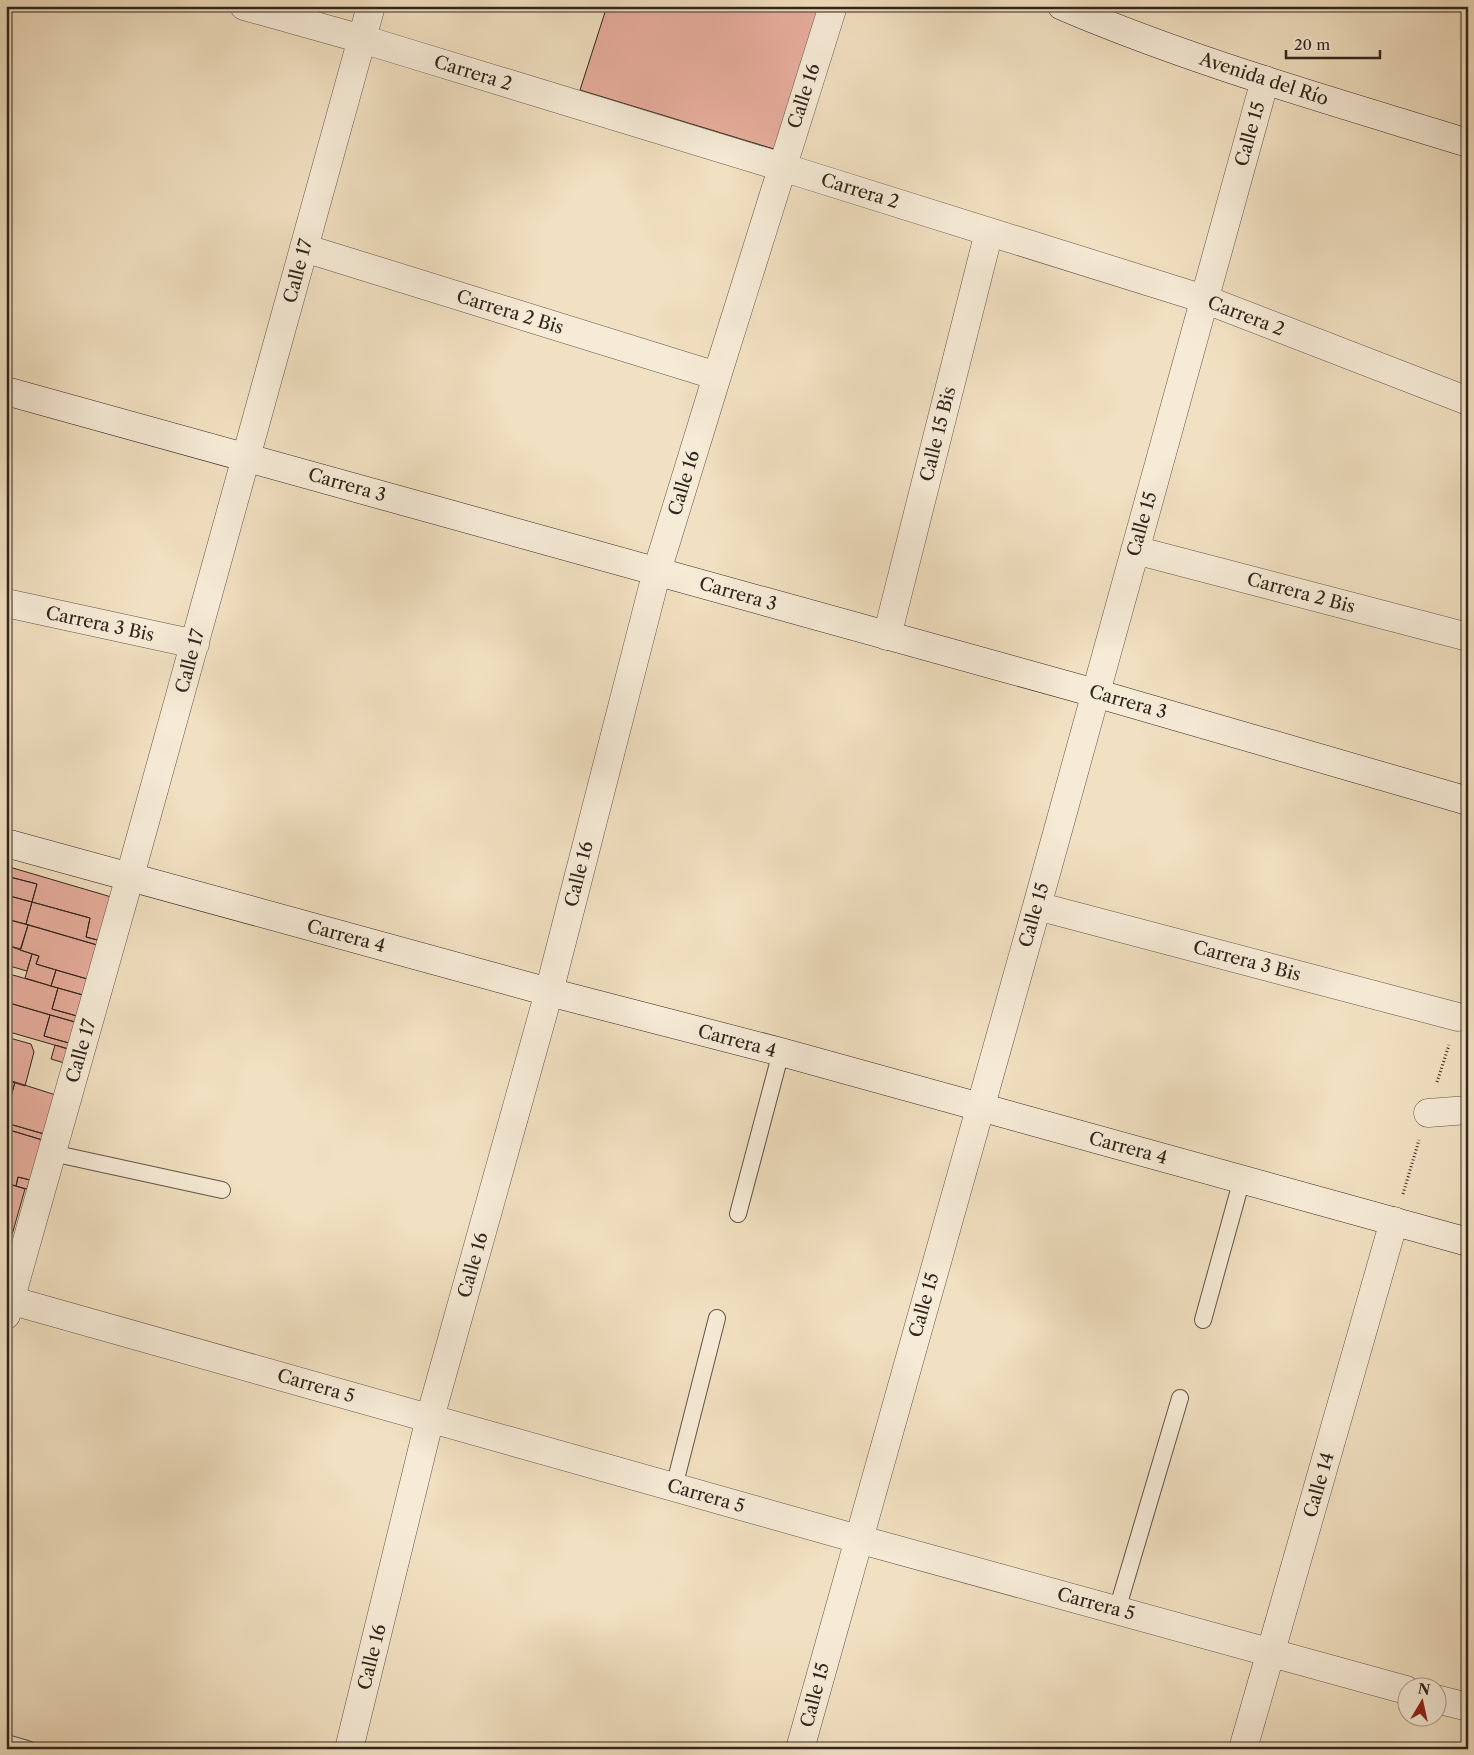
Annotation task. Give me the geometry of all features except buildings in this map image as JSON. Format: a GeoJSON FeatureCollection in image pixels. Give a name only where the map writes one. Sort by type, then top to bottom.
{"type":"FeatureCollection","features":[{"type":"Feature","properties":{"kind":"street","name":"Carrera 2"},"geometry":{"type":"LineString","coordinates":[[244,6],[362,39],[782,167],[1204,299],[1468,401]]}},
{"type":"Feature","properties":{"kind":"street","name":"Calle 17"},"geometry":{"type":"LineString","coordinates":[[8,1305],[195,644],[371,6]]}},
{"type":"Feature","properties":{"kind":"street","name":"Calle 16"},"geometry":{"type":"LineString","coordinates":[[349,1749],[430,1418],[549,992],[657,572],[833,6]]}},
{"type":"Feature","properties":{"kind":"street","name":"Avenida del Río"},"geometry":{"type":"LineString","coordinates":[[1062,6],[1120,31],[1265,80],[1468,143]]}},
{"type":"Feature","properties":{"kind":"street","name":"Calle 15"},"geometry":{"type":"LineString","coordinates":[[800,1749],[1037,906],[1265,80]]}},
{"type":"Feature","properties":{"kind":"street","name":"Calle 15 Bis"},"geometry":{"type":"LineString","coordinates":[[887,636],[989,232]]}},
{"type":"Feature","properties":{"kind":"street","name":"Carrera 2 Bis"},"geometry":{"type":"LineString","coordinates":[[304,248],[717,376]]}},
{"type":"Feature","properties":{"kind":"street","name":"Carrera 3"},"geometry":{"type":"LineString","coordinates":[[6,391],[1095,693],[1468,801]]}},
{"type":"Feature","properties":{"kind":"street","name":"Carrera 2 Bis"},"geometry":{"type":"LineString","coordinates":[[1134,550],[1468,637]]}},
{"type":"Feature","properties":{"kind":"street","name":"Carrera 3 Bis"},"geometry":{"type":"LineString","coordinates":[[6,603],[195,644]]}},
{"type":"Feature","properties":{"kind":"street","name":"Carrera 4"},"geometry":{"type":"LineString","coordinates":[[6,842],[549,992],[781,1052],[1468,1242]]}},
{"type":"Feature","properties":{"kind":"street","name":"Carrera 3 Bis"},"geometry":{"type":"LineString","coordinates":[[1037,906],[1458,1017]]}},
{"type":"Feature","properties":{"kind":"street"},"geometry":{"type":"LineString","coordinates":[[1428,1113],[1468,1110]]}},
{"type":"Feature","properties":{"kind":"street","name":"Calle 14"},"geometry":{"type":"LineString","coordinates":[[1243,1749],[1394,1221]]}},
{"type":"Feature","properties":{"kind":"street","name":"Carrera 5"},"geometry":{"type":"LineString","coordinates":[[8,1305],[430,1418],[1396,1687]]}},
{"type":"Feature","properties":{"kind":"street"},"geometry":{"type":"LineString","coordinates":[[1446,1702],[1468,1708]]}},
{"type":"Feature","properties":{"kind":"lane"},"geometry":{"type":"LineString","coordinates":[[738,1214],[781,1052]]}},
{"type":"Feature","properties":{"kind":"lane"},"geometry":{"type":"LineString","coordinates":[[52,1153],[222,1190]]}},
{"type":"Feature","properties":{"kind":"lane"},"geometry":{"type":"LineString","coordinates":[[1203,1320],[1242,1179]]}},
{"type":"Feature","properties":{"kind":"lane"},"geometry":{"type":"LineString","coordinates":[[674,1487],[716,1318]]}},
{"type":"Feature","properties":{"kind":"lane"},"geometry":{"type":"LineString","coordinates":[[1117,1610],[1180,1398]]}},
{"type":"Feature","properties":{"kind":"lane"},"geometry":{"type":"LineString","coordinates":[[6,1743],[27,1749]]}}]}
